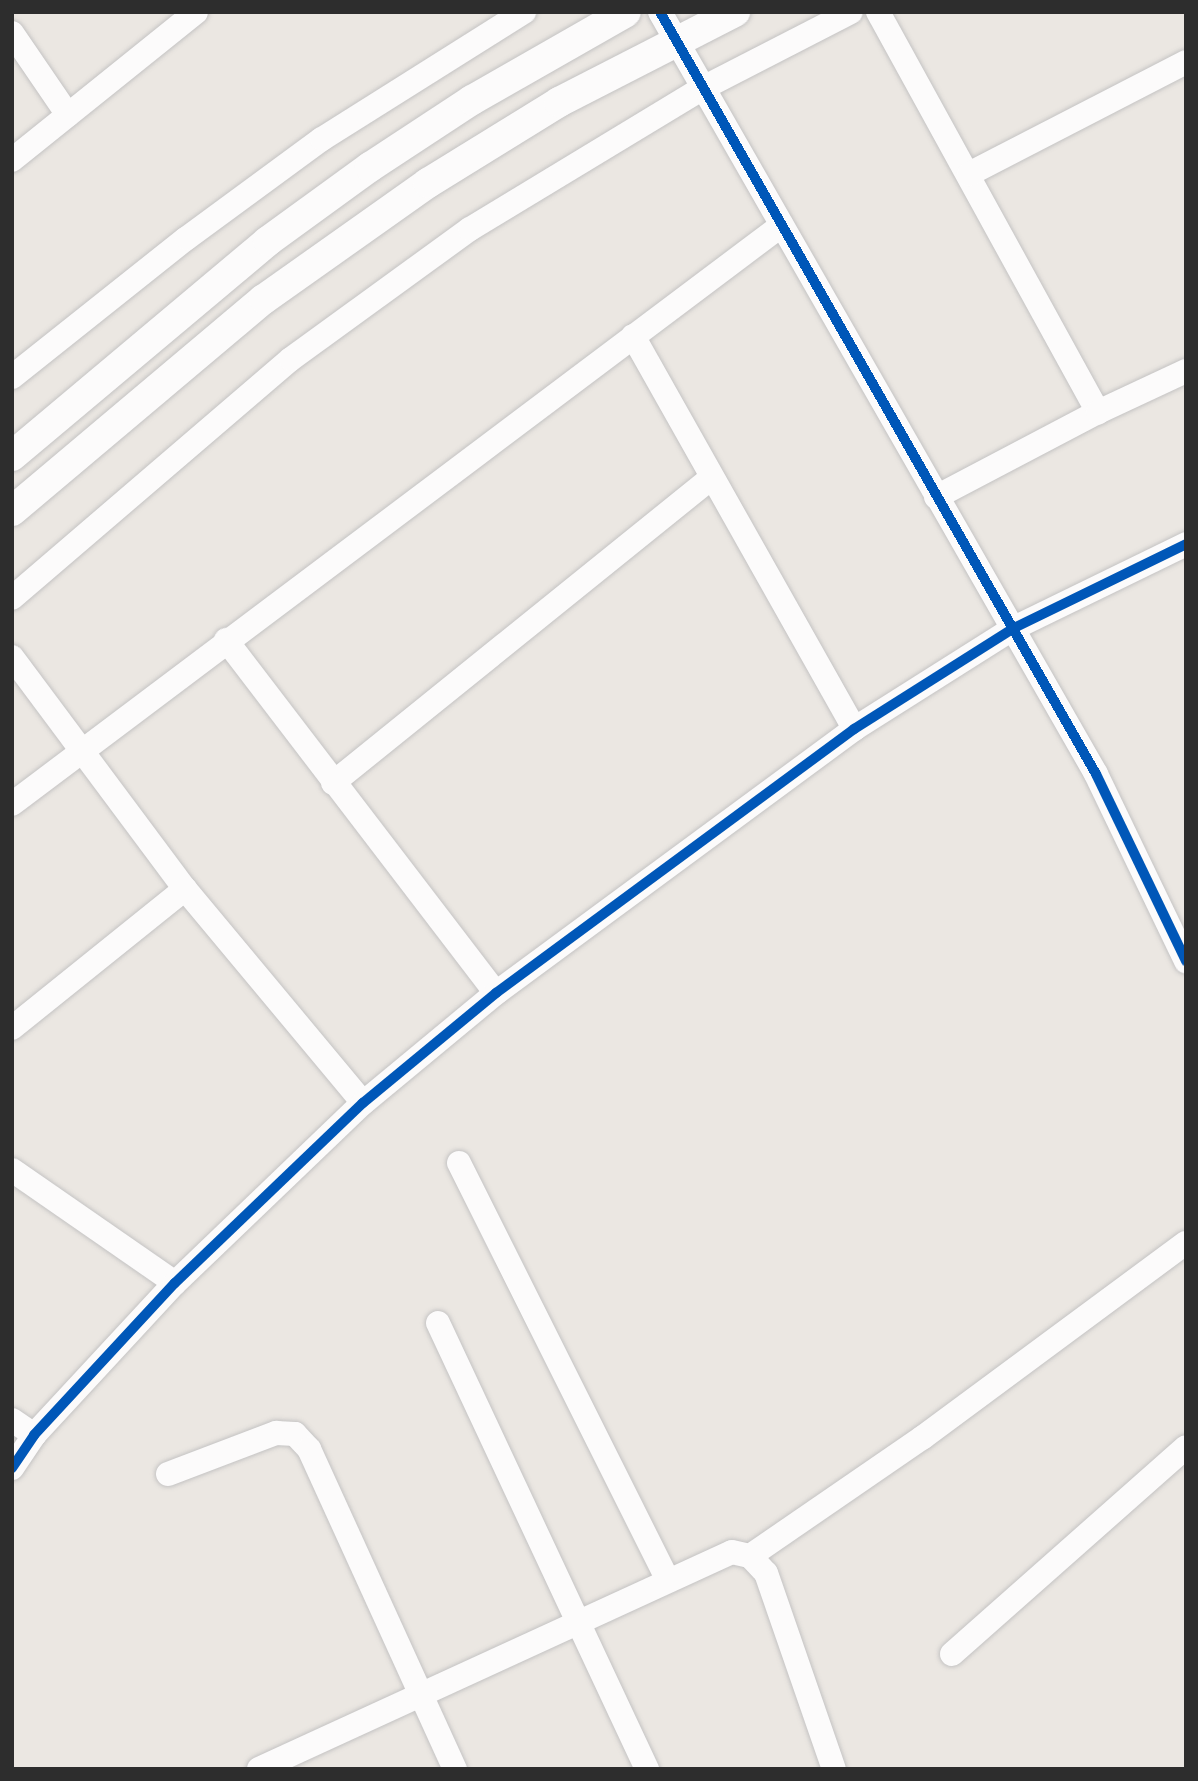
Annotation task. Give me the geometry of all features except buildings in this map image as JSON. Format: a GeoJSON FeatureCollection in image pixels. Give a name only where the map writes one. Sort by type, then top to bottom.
{"type":"FeatureCollection","features":[{"type":"Feature","properties":{"kind":"street"},"geometry":{"type":"LineString","coordinates":[[12,160],[196,12]]}},
{"type":"Feature","properties":{"kind":"street"},"geometry":{"type":"LineString","coordinates":[[12,377],[187,239],[322,139],[524,12]]}},
{"type":"Feature","properties":{"kind":"street"},"geometry":{"type":"LineString","coordinates":[[12,456],[268,241],[472,100],[626,12]]}},
{"type":"Feature","properties":{"kind":"street"},"geometry":{"type":"LineString","coordinates":[[660,12],[1096,774],[1186,961]]}},
{"type":"Feature","properties":{"kind":"street"},"geometry":{"type":"LineString","coordinates":[[12,511],[264,299],[417,191],[559,102],[735,12]]}},
{"type":"Feature","properties":{"kind":"street"},"geometry":{"type":"LineString","coordinates":[[12,598],[291,359],[470,229],[703,88],[851,12]]}},
{"type":"Feature","properties":{"kind":"street"},"geometry":{"type":"LineString","coordinates":[[878,12],[1098,412]]}},
{"type":"Feature","properties":{"kind":"street"},"geometry":{"type":"LineString","coordinates":[[12,33],[68,115]]}},
{"type":"Feature","properties":{"kind":"street"},"geometry":{"type":"LineString","coordinates":[[969,174],[1186,62]]}},
{"type":"Feature","properties":{"kind":"street"},"geometry":{"type":"LineString","coordinates":[[12,804],[78,750],[782,225]]}},
{"type":"Feature","properties":{"kind":"street"},"geometry":{"type":"LineString","coordinates":[[633,336],[854,729]]}},
{"type":"Feature","properties":{"kind":"street"},"geometry":{"type":"LineString","coordinates":[[936,497],[1098,412],[1186,372]]}},
{"type":"Feature","properties":{"kind":"street"},"geometry":{"type":"LineString","coordinates":[[333,783],[711,478]]}},
{"type":"Feature","properties":{"kind":"street"},"geometry":{"type":"LineString","coordinates":[[12,1468],[34,1435],[175,1283],[363,1103],[496,993],[854,729],[1013,629],[1186,544]]}},
{"type":"Feature","properties":{"kind":"street"},"geometry":{"type":"LineString","coordinates":[[226,640],[496,993]]}},
{"type":"Feature","properties":{"kind":"street"},"geometry":{"type":"LineString","coordinates":[[12,657],[78,750],[185,889],[363,1103]]}},
{"type":"Feature","properties":{"kind":"street"},"geometry":{"type":"LineString","coordinates":[[12,1028],[185,889]]}},
{"type":"Feature","properties":{"kind":"street"},"geometry":{"type":"LineString","coordinates":[[459,1163],[667,1579]]}},
{"type":"Feature","properties":{"kind":"street"},"geometry":{"type":"LineString","coordinates":[[12,1170],[175,1283]]}},
{"type":"Feature","properties":{"kind":"street"},"geometry":{"type":"LineString","coordinates":[[750,1556],[922,1438],[1186,1243]]}},
{"type":"Feature","properties":{"kind":"street"},"geometry":{"type":"LineString","coordinates":[[438,1323],[575,1622],[647,1769]]}},
{"type":"Feature","properties":{"kind":"street"},"geometry":{"type":"LineString","coordinates":[[12,1420],[34,1435]]}},
{"type":"Feature","properties":{"kind":"street"},"geometry":{"type":"LineString","coordinates":[[168,1474],[261,1436],[295,1434],[309,1449],[455,1769]]}},
{"type":"Feature","properties":{"kind":"street"},"geometry":{"type":"LineString","coordinates":[[952,1654],[1186,1447]]}},
{"type":"Feature","properties":{"kind":"street"},"geometry":{"type":"LineString","coordinates":[[263,1768],[667,1579],[732,1552],[750,1556],[766,1573],[783,1615],[834,1769]]}},
{"type":"Feature","properties":{"kind":"cycle path"},"geometry":{"type":"LineString","coordinates":[[660,12],[1096,774],[1186,961]]}},
{"type":"Feature","properties":{"kind":"cycle path"},"geometry":{"type":"LineString","coordinates":[[12,1468],[34,1435],[175,1283],[363,1103],[496,993],[854,729],[1012,629],[1186,544]]}}]}
